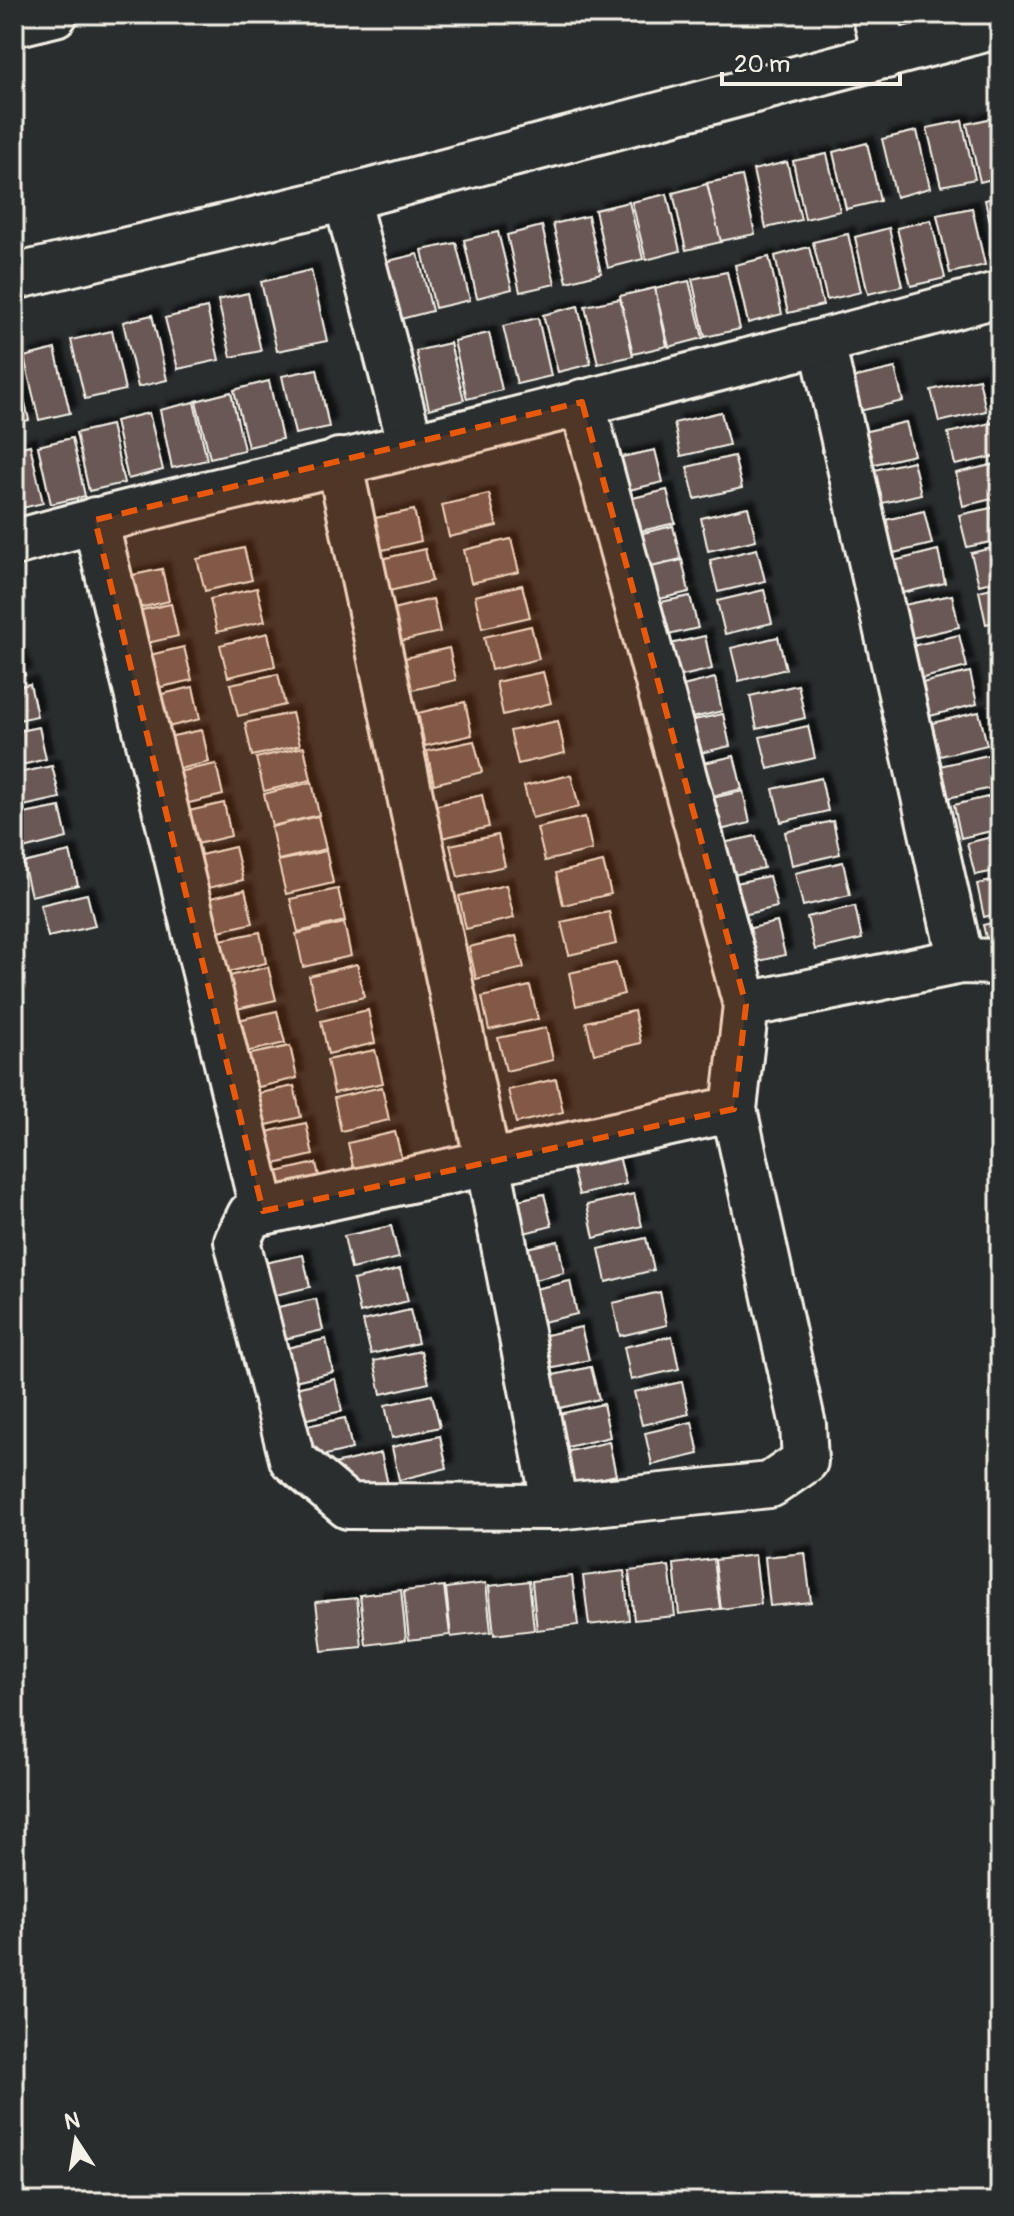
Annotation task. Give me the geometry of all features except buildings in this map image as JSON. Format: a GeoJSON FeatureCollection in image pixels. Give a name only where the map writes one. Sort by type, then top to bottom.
{"type":"FeatureCollection","features":[{"type":"Feature","properties":{"kind":"street"},"geometry":{"type":"LineString","coordinates":[[14,24],[55,14]]}},
{"type":"Feature","properties":{"kind":"street"},"geometry":{"type":"LineString","coordinates":[[875,14],[886,56]]}},
{"type":"Feature","properties":{"kind":"street"},"geometry":{"type":"LineString","coordinates":[[14,277],[346,198],[1000,25]]}},
{"type":"Feature","properties":{"kind":"street"},"geometry":{"type":"LineString","coordinates":[[346,198],[411,446]]}},
{"type":"Feature","properties":{"kind":"street"},"geometry":{"type":"LineString","coordinates":[[14,543],[95,520],[411,446],[1000,294]]}},
{"type":"Feature","properties":{"kind":"street"},"geometry":{"type":"LineString","coordinates":[[746,1005],[981,962],[822,342]]}},
{"type":"Feature","properties":{"kind":"street"},"geometry":{"type":"LineString","coordinates":[[582,402],[746,1005],[734,1109],[803,1425],[805,1461],[770,1485],[555,1507],[348,1506],[292,1459],[237,1241],[250,1215],[734,1109]]}},
{"type":"Feature","properties":{"kind":"street"},"geometry":{"type":"LineString","coordinates":[[339,461],[488,1163],[555,1507]]}},
{"type":"Feature","properties":{"kind":"street"},"geometry":{"type":"LineString","coordinates":[[95,520],[263,1211]]}},
{"type":"Feature","properties":{"kind":"highlighted area"},"geometry":{"type":"Polygon","coordinates":[[[582,402],[746,1005],[734,1109],[263,1211],[95,520],[582,402]]]}}]}
